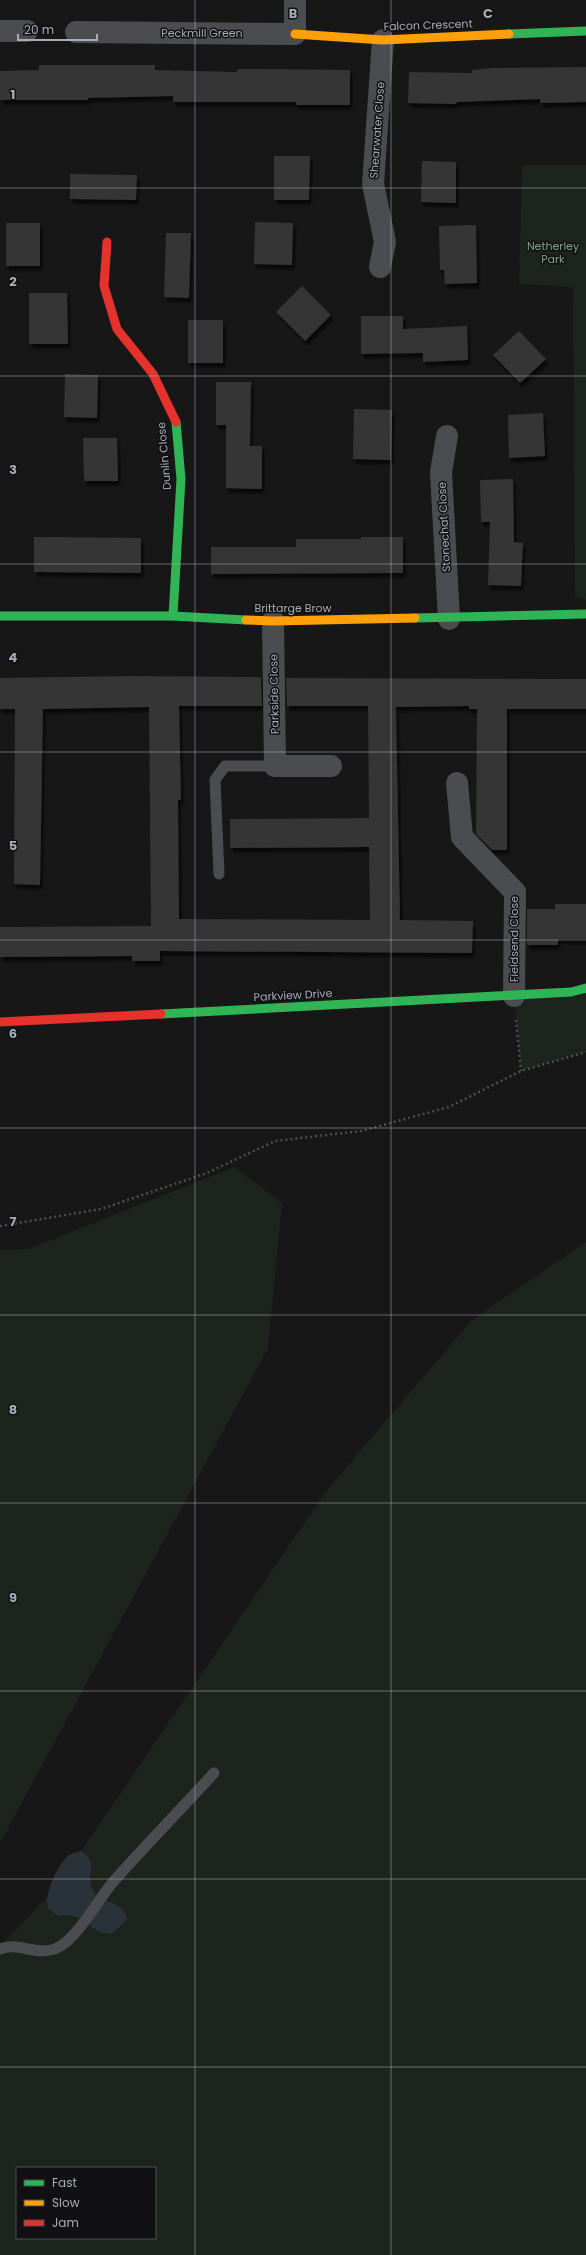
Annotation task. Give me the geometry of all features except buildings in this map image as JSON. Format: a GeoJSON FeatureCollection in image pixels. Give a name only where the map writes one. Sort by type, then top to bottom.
{"type":"FeatureCollection","features":[{"type":"Feature","properties":{"kind":"street"},"geometry":{"type":"LineString","coordinates":[[295,0],[295,34]]}},
{"type":"Feature","properties":{"kind":"street","name":"Falcon Crescent"},"geometry":{"type":"LineString","coordinates":[[295,34],[383,40],[586,30]]}},
{"type":"Feature","properties":{"kind":"street"},"geometry":{"type":"LineString","coordinates":[[0,31],[27,31]]}},
{"type":"Feature","properties":{"kind":"street","name":"Peckmill Green"},"geometry":{"type":"LineString","coordinates":[[76,32],[295,34]]}},
{"type":"Feature","properties":{"kind":"street","name":"Shearwater Close"},"geometry":{"type":"LineString","coordinates":[[380,267],[385,242],[373,184],[383,40]]}},
{"type":"Feature","properties":{"kind":"street","name":"Dunlin Close"},"geometry":{"type":"LineString","coordinates":[[107,242],[104,286],[117,329],[153,374],[176,422],[181,479],[173,616]]}},
{"type":"Feature","properties":{"kind":"street","name":"Stonechat Close"},"geometry":{"type":"LineString","coordinates":[[447,436],[441,472],[449,619]]}},
{"type":"Feature","properties":{"kind":"street","name":"Brittarge Brow"},"geometry":{"type":"LineString","coordinates":[[0,616],[173,616],[273,621],[449,619],[586,614]]}},
{"type":"Feature","properties":{"kind":"street","name":"Parkside Close"},"geometry":{"type":"LineString","coordinates":[[273,621],[275,766]]}},
{"type":"Feature","properties":{"kind":"street"},"geometry":{"type":"LineString","coordinates":[[275,766],[331,766]]}},
{"type":"Feature","properties":{"kind":"street","name":"Fieldsend Close"},"geometry":{"type":"LineString","coordinates":[[457,783],[462,837],[515,892],[514,996]]}},
{"type":"Feature","properties":{"kind":"street","name":"Parkview Drive"},"geometry":{"type":"LineString","coordinates":[[0,1022],[514,996],[571,992],[586,988]]}},
{"type":"Feature","properties":{"kind":"lane"},"geometry":{"type":"LineString","coordinates":[[219,874],[215,780],[225,766],[275,766]]}},
{"type":"Feature","properties":{"kind":"lane"},"geometry":{"type":"LineString","coordinates":[[0,1949],[6,1946],[37,1952],[49,1951],[70,1939],[113,1883],[214,1773]]}},
{"type":"Feature","properties":{"kind":"path"},"geometry":{"type":"LineString","coordinates":[[514,996],[521,1071]]}},
{"type":"Feature","properties":{"kind":"path"},"geometry":{"type":"LineString","coordinates":[[0,1226],[101,1209],[207,1173],[275,1141],[361,1131],[449,1107],[521,1071],[586,1052]]}},
{"type":"Feature","properties":{"kind":"green space","name":"Netherley Park"},"geometry":{"type":"Polygon","coordinates":[[[522,165],[586,165],[586,600],[575,596],[573,287],[519,284],[522,165]]]}},
{"type":"Feature","properties":{"kind":"green space"},"geometry":{"type":"Polygon","coordinates":[[[586,988],[586,1052],[521,1071],[514,996],[586,988]]]}},
{"type":"Feature","properties":{"kind":"green space"},"geometry":{"type":"Polygon","coordinates":[[[234,1167],[282,1203],[268,1348],[0,1843],[0,1250],[28,1249],[234,1167]]]}},
{"type":"Feature","properties":{"kind":"green space"},"geometry":{"type":"Polygon","coordinates":[[[586,1242],[586,2255],[0,2255],[0,1946],[56,1888],[327,1490],[472,1320],[586,1242]]]}},
{"type":"Feature","properties":{"kind":"shaded area"},"geometry":{"type":"Polygon","coordinates":[[[81,1851],[91,1861],[90,1881],[96,1896],[115,1904],[123,1910],[125,1914],[127,1920],[111,1934],[104,1933],[74,1916],[58,1916],[48,1909],[47,1903],[52,1880],[64,1860],[69,1855],[81,1851]]]}},
{"type":"Feature","properties":{"kind":"traffic: fast"},"geometry":{"type":"LineString","coordinates":[[509,34],[586,31]]}},
{"type":"Feature","properties":{"kind":"traffic: fast"},"geometry":{"type":"LineString","coordinates":[[173,616],[181,479],[176,422]]}},
{"type":"Feature","properties":{"kind":"traffic: fast"},"geometry":{"type":"LineString","coordinates":[[415,618],[586,614]]}},
{"type":"Feature","properties":{"kind":"traffic: fast"},"geometry":{"type":"LineString","coordinates":[[0,616],[173,616],[246,620]]}},
{"type":"Feature","properties":{"kind":"traffic: fast"},"geometry":{"type":"LineString","coordinates":[[161,1014],[571,992],[586,988]]}},
{"type":"Feature","properties":{"kind":"traffic: slow"},"geometry":{"type":"LineString","coordinates":[[295,34],[383,40],[509,34]]}},
{"type":"Feature","properties":{"kind":"traffic: slow"},"geometry":{"type":"LineString","coordinates":[[246,620],[273,621],[415,618]]}},
{"type":"Feature","properties":{"kind":"traffic: jam"},"geometry":{"type":"LineString","coordinates":[[107,242],[104,286],[117,329],[153,374],[176,422]]}},
{"type":"Feature","properties":{"kind":"traffic: jam"},"geometry":{"type":"LineString","coordinates":[[0,1022],[161,1014]]}}]}
